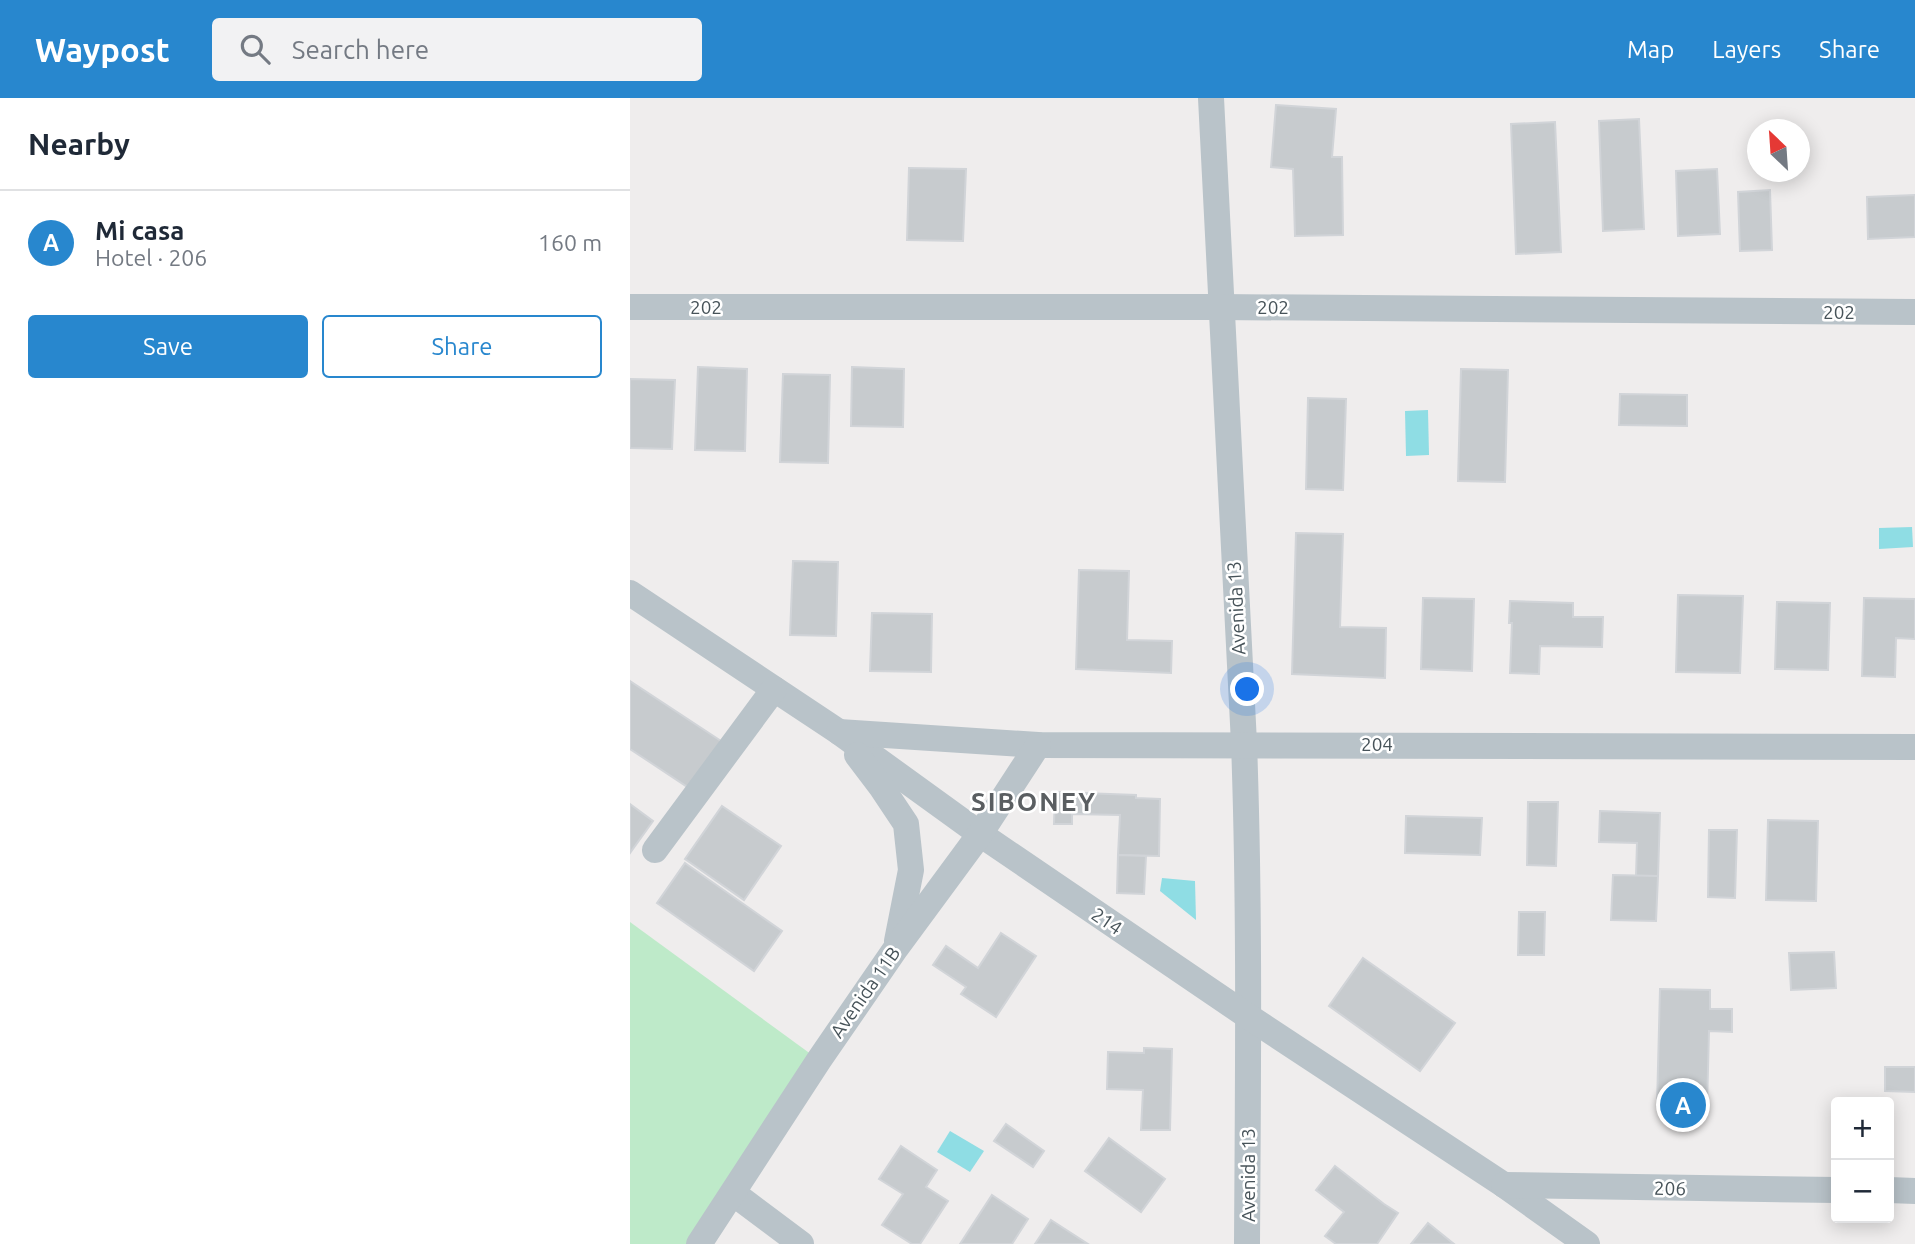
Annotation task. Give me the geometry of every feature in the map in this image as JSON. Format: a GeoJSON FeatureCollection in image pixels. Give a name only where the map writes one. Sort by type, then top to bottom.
{"type":"FeatureCollection","features":[{"type":"Feature","properties":{"kind":"street","name":"Avenida 13"},"geometry":{"type":"LineString","coordinates":[[1211,98],[1219,307],[1244,744],[1249,1017],[1247,1244]]}},
{"type":"Feature","properties":{"kind":"street","name":"202"},"geometry":{"type":"LineString","coordinates":[[630,307],[1219,307],[1915,312]]}},
{"type":"Feature","properties":{"kind":"street","name":"214"},"geometry":{"type":"LineString","coordinates":[[630,593],[839,732],[980,834],[1249,1017],[1504,1185],[1587,1244]]}},
{"type":"Feature","properties":{"kind":"street"},"geometry":{"type":"LineString","coordinates":[[655,850],[774,688]]}},
{"type":"Feature","properties":{"kind":"street","name":"204"},"geometry":{"type":"LineString","coordinates":[[839,732],[1038,745],[1915,747]]}},
{"type":"Feature","properties":{"kind":"street"},"geometry":{"type":"LineString","coordinates":[[839,732],[883,788],[906,824],[911,870],[896,948]]}},
{"type":"Feature","properties":{"kind":"street","name":"Avenida 11B"},"geometry":{"type":"LineString","coordinates":[[699,1244],[819,1059],[980,834],[1038,745]]}},
{"type":"Feature","properties":{"kind":"street","name":"206"},"geometry":{"type":"LineString","coordinates":[[1504,1185],[1831,1190]]}},
{"type":"Feature","properties":{"kind":"street"},"geometry":{"type":"LineString","coordinates":[[1894,1191],[1915,1191]]}},
{"type":"Feature","properties":{"kind":"street"},"geometry":{"type":"LineString","coordinates":[[733,1193],[801,1244]]}},
{"type":"Feature","properties":{"kind":"green space"},"geometry":{"type":"Polygon","coordinates":[[[630,922],[819,1060],[696,1244],[630,1244],[630,922]]]}},
{"type":"Feature","properties":{"kind":"water"},"geometry":{"type":"Polygon","coordinates":[[[1428,410],[1429,455],[1406,456],[1405,411],[1428,410]]]}},
{"type":"Feature","properties":{"kind":"water"},"geometry":{"type":"Polygon","coordinates":[[[1912,527],[1913,547],[1879,549],[1879,528],[1912,527]]]}},
{"type":"Feature","properties":{"kind":"water"},"geometry":{"type":"Polygon","coordinates":[[[1162,878],[1195,881],[1196,920],[1160,891],[1162,878]]]}},
{"type":"Feature","properties":{"kind":"water"},"geometry":{"type":"Polygon","coordinates":[[[950,1131],[984,1151],[970,1172],[937,1152],[950,1131]]]}},
{"type":"Feature","properties":{"kind":"building"},"geometry":{"type":"Polygon","coordinates":[[[1276,105],[1336,109],[1332,157],[1342,157],[1343,235],[1295,236],[1293,169],[1271,167],[1276,105]]]}},
{"type":"Feature","properties":{"kind":"building"},"geometry":{"type":"Polygon","coordinates":[[[1639,119],[1644,229],[1603,231],[1599,121],[1639,119]]]}},
{"type":"Feature","properties":{"kind":"building"},"geometry":{"type":"Polygon","coordinates":[[[1555,122],[1561,252],[1516,254],[1511,124],[1555,122]]]}},
{"type":"Feature","properties":{"kind":"building"},"geometry":{"type":"Polygon","coordinates":[[[909,168],[966,169],[963,241],[907,240],[909,168]]]}},
{"type":"Feature","properties":{"kind":"building"},"geometry":{"type":"Polygon","coordinates":[[[1717,169],[1720,234],[1678,236],[1676,171],[1717,169]]]}},
{"type":"Feature","properties":{"kind":"building"},"geometry":{"type":"Polygon","coordinates":[[[1770,190],[1772,250],[1740,251],[1738,192],[1770,190]]]}},
{"type":"Feature","properties":{"kind":"building"},"geometry":{"type":"Polygon","coordinates":[[[1915,195],[1915,237],[1868,239],[1867,197],[1915,195]]]}},
{"type":"Feature","properties":{"kind":"building"},"geometry":{"type":"Polygon","coordinates":[[[698,367],[747,369],[745,451],[695,450],[698,367]]]}},
{"type":"Feature","properties":{"kind":"building"},"geometry":{"type":"Polygon","coordinates":[[[852,367],[904,369],[903,427],[851,426],[852,367]]]}},
{"type":"Feature","properties":{"kind":"building"},"geometry":{"type":"Polygon","coordinates":[[[1461,369],[1508,370],[1505,482],[1458,481],[1461,369]]]}},
{"type":"Feature","properties":{"kind":"building"},"geometry":{"type":"Polygon","coordinates":[[[783,374],[830,375],[828,463],[780,462],[783,374]]]}},
{"type":"Feature","properties":{"kind":"building"},"geometry":{"type":"Polygon","coordinates":[[[630,379],[675,380],[672,449],[630,448],[630,379]]]}},
{"type":"Feature","properties":{"kind":"building"},"geometry":{"type":"Polygon","coordinates":[[[1620,394],[1687,395],[1687,426],[1619,425],[1620,394]]]}},
{"type":"Feature","properties":{"kind":"building"},"geometry":{"type":"Polygon","coordinates":[[[1308,398],[1346,399],[1343,490],[1306,489],[1308,398]]]}},
{"type":"Feature","properties":{"kind":"building"},"geometry":{"type":"Polygon","coordinates":[[[1296,533],[1343,534],[1340,627],[1386,628],[1385,678],[1292,674],[1296,533]]]}},
{"type":"Feature","properties":{"kind":"building"},"geometry":{"type":"Polygon","coordinates":[[[793,561],[838,562],[836,636],[790,635],[793,561]]]}},
{"type":"Feature","properties":{"kind":"building"},"geometry":{"type":"Polygon","coordinates":[[[1079,570],[1129,571],[1127,640],[1172,641],[1171,673],[1076,669],[1079,570]]]}},
{"type":"Feature","properties":{"kind":"building"},"geometry":{"type":"Polygon","coordinates":[[[1678,595],[1743,596],[1740,673],[1676,672],[1678,595]]]}},
{"type":"Feature","properties":{"kind":"building"},"geometry":{"type":"Polygon","coordinates":[[[1423,598],[1474,599],[1472,671],[1421,669],[1423,598]]]}},
{"type":"Feature","properties":{"kind":"building"},"geometry":{"type":"Polygon","coordinates":[[[1864,598],[1915,599],[1915,639],[1896,638],[1895,677],[1862,676],[1864,598]]]}},
{"type":"Feature","properties":{"kind":"building"},"geometry":{"type":"Polygon","coordinates":[[[1510,601],[1573,603],[1573,617],[1603,617],[1602,647],[1540,646],[1539,674],[1510,673],[1510,601]]]}},
{"type":"Feature","properties":{"kind":"building"},"geometry":{"type":"Polygon","coordinates":[[[1777,602],[1830,603],[1828,670],[1775,669],[1777,602]]]}},
{"type":"Feature","properties":{"kind":"building"},"geometry":{"type":"Polygon","coordinates":[[[872,613],[932,614],[931,672],[870,671],[872,613]]]}},
{"type":"Feature","properties":{"kind":"building"},"geometry":{"type":"Polygon","coordinates":[[[630,681],[721,741],[689,788],[630,749],[630,681]]]}},
{"type":"Feature","properties":{"kind":"building"},"geometry":{"type":"Polygon","coordinates":[[[1055,792],[1136,795],[1136,798],[1160,799],[1159,856],[1118,855],[1120,815],[1072,814],[1072,824],[1054,824],[1055,792]]]}},
{"type":"Feature","properties":{"kind":"building"},"geometry":{"type":"Polygon","coordinates":[[[1528,802],[1558,802],[1556,866],[1527,865],[1528,802]]]}},
{"type":"Feature","properties":{"kind":"building"},"geometry":{"type":"Polygon","coordinates":[[[630,804],[653,821],[630,853],[630,804]]]}},
{"type":"Feature","properties":{"kind":"building"},"geometry":{"type":"Polygon","coordinates":[[[722,806],[781,846],[744,900],[685,859],[722,806]]]}},
{"type":"Feature","properties":{"kind":"building"},"geometry":{"type":"Polygon","coordinates":[[[1600,811],[1660,813],[1658,876],[1636,876],[1637,843],[1599,842],[1600,811]]]}},
{"type":"Feature","properties":{"kind":"building"},"geometry":{"type":"Polygon","coordinates":[[[1406,816],[1482,818],[1480,855],[1405,853],[1406,816]]]}},
{"type":"Feature","properties":{"kind":"building"},"geometry":{"type":"Polygon","coordinates":[[[1768,820],[1818,821],[1816,901],[1766,900],[1768,820]]]}},
{"type":"Feature","properties":{"kind":"building"},"geometry":{"type":"Polygon","coordinates":[[[1709,830],[1737,830],[1735,898],[1708,897],[1709,830]]]}},
{"type":"Feature","properties":{"kind":"building"},"geometry":{"type":"Polygon","coordinates":[[[1118,855],[1146,856],[1144,894],[1117,893],[1118,855]]]}},
{"type":"Feature","properties":{"kind":"building"},"geometry":{"type":"Polygon","coordinates":[[[685,863],[782,931],[754,971],[657,903],[685,863]]]}},
{"type":"Feature","properties":{"kind":"building"},"geometry":{"type":"Polygon","coordinates":[[[1613,875],[1658,876],[1656,921],[1611,920],[1613,875]]]}},
{"type":"Feature","properties":{"kind":"building"},"geometry":{"type":"Polygon","coordinates":[[[1519,912],[1545,912],[1544,955],[1518,955],[1519,912]]]}},
{"type":"Feature","properties":{"kind":"building"},"geometry":{"type":"Polygon","coordinates":[[[1001,933],[1036,956],[996,1017],[961,994],[966,987],[933,965],[946,946],[978,968],[1001,933]]]}},
{"type":"Feature","properties":{"kind":"building"},"geometry":{"type":"Polygon","coordinates":[[[1834,952],[1836,988],[1791,990],[1789,953],[1834,952]]]}},
{"type":"Feature","properties":{"kind":"building"},"geometry":{"type":"Polygon","coordinates":[[[1363,958],[1455,1023],[1420,1071],[1329,1006],[1363,958]]]}},
{"type":"Feature","properties":{"kind":"building"},"geometry":{"type":"Polygon","coordinates":[[[1660,989],[1710,990],[1710,1009],[1732,1009],[1732,1032],[1709,1031],[1707,1107],[1657,1106],[1660,989]]]}},
{"type":"Feature","properties":{"kind":"building"},"geometry":{"type":"Polygon","coordinates":[[[1144,1048],[1172,1049],[1170,1130],[1141,1130],[1143,1090],[1107,1089],[1108,1052],[1144,1053],[1144,1048]]]}},
{"type":"Feature","properties":{"kind":"building"},"geometry":{"type":"Polygon","coordinates":[[[1885,1067],[1915,1067],[1915,1092],[1885,1091],[1885,1067]]]}},
{"type":"Feature","properties":{"kind":"building"},"geometry":{"type":"Polygon","coordinates":[[[1006,1124],[1044,1151],[1033,1167],[994,1141],[1006,1124]]]}},
{"type":"Feature","properties":{"kind":"building"},"geometry":{"type":"Polygon","coordinates":[[[1109,1138],[1165,1179],[1141,1212],[1085,1171],[1109,1138]]]}},
{"type":"Feature","properties":{"kind":"building"},"geometry":{"type":"Polygon","coordinates":[[[901,1146],[937,1170],[926,1187],[948,1201],[920,1244],[912,1244],[882,1225],[903,1194],[879,1179],[901,1146]]]}},
{"type":"Feature","properties":{"kind":"building"},"geometry":{"type":"Polygon","coordinates":[[[1335,1166],[1398,1213],[1377,1244],[1336,1244],[1325,1236],[1344,1212],[1316,1190],[1335,1166]]]}},
{"type":"Feature","properties":{"kind":"building"},"geometry":{"type":"Polygon","coordinates":[[[992,1195],[1028,1219],[1012,1244],[960,1244],[992,1195]]]}},
{"type":"Feature","properties":{"kind":"building"},"geometry":{"type":"Polygon","coordinates":[[[1051,1220],[1088,1244],[1035,1244],[1051,1220]]]}},
{"type":"Feature","properties":{"kind":"building"},"geometry":{"type":"Polygon","coordinates":[[[1428,1223],[1454,1244],[1411,1244],[1428,1223]]]}},
{"type":"Feature","properties":{"kind":"place","name":"Mi casa"},"geometry":{"type":"Point","coordinates":[1683,1105]}},
{"type":"Feature","properties":{"kind":"district","name":"SIBONEY"},"geometry":{"type":"Point","coordinates":[1034,802]}}]}
